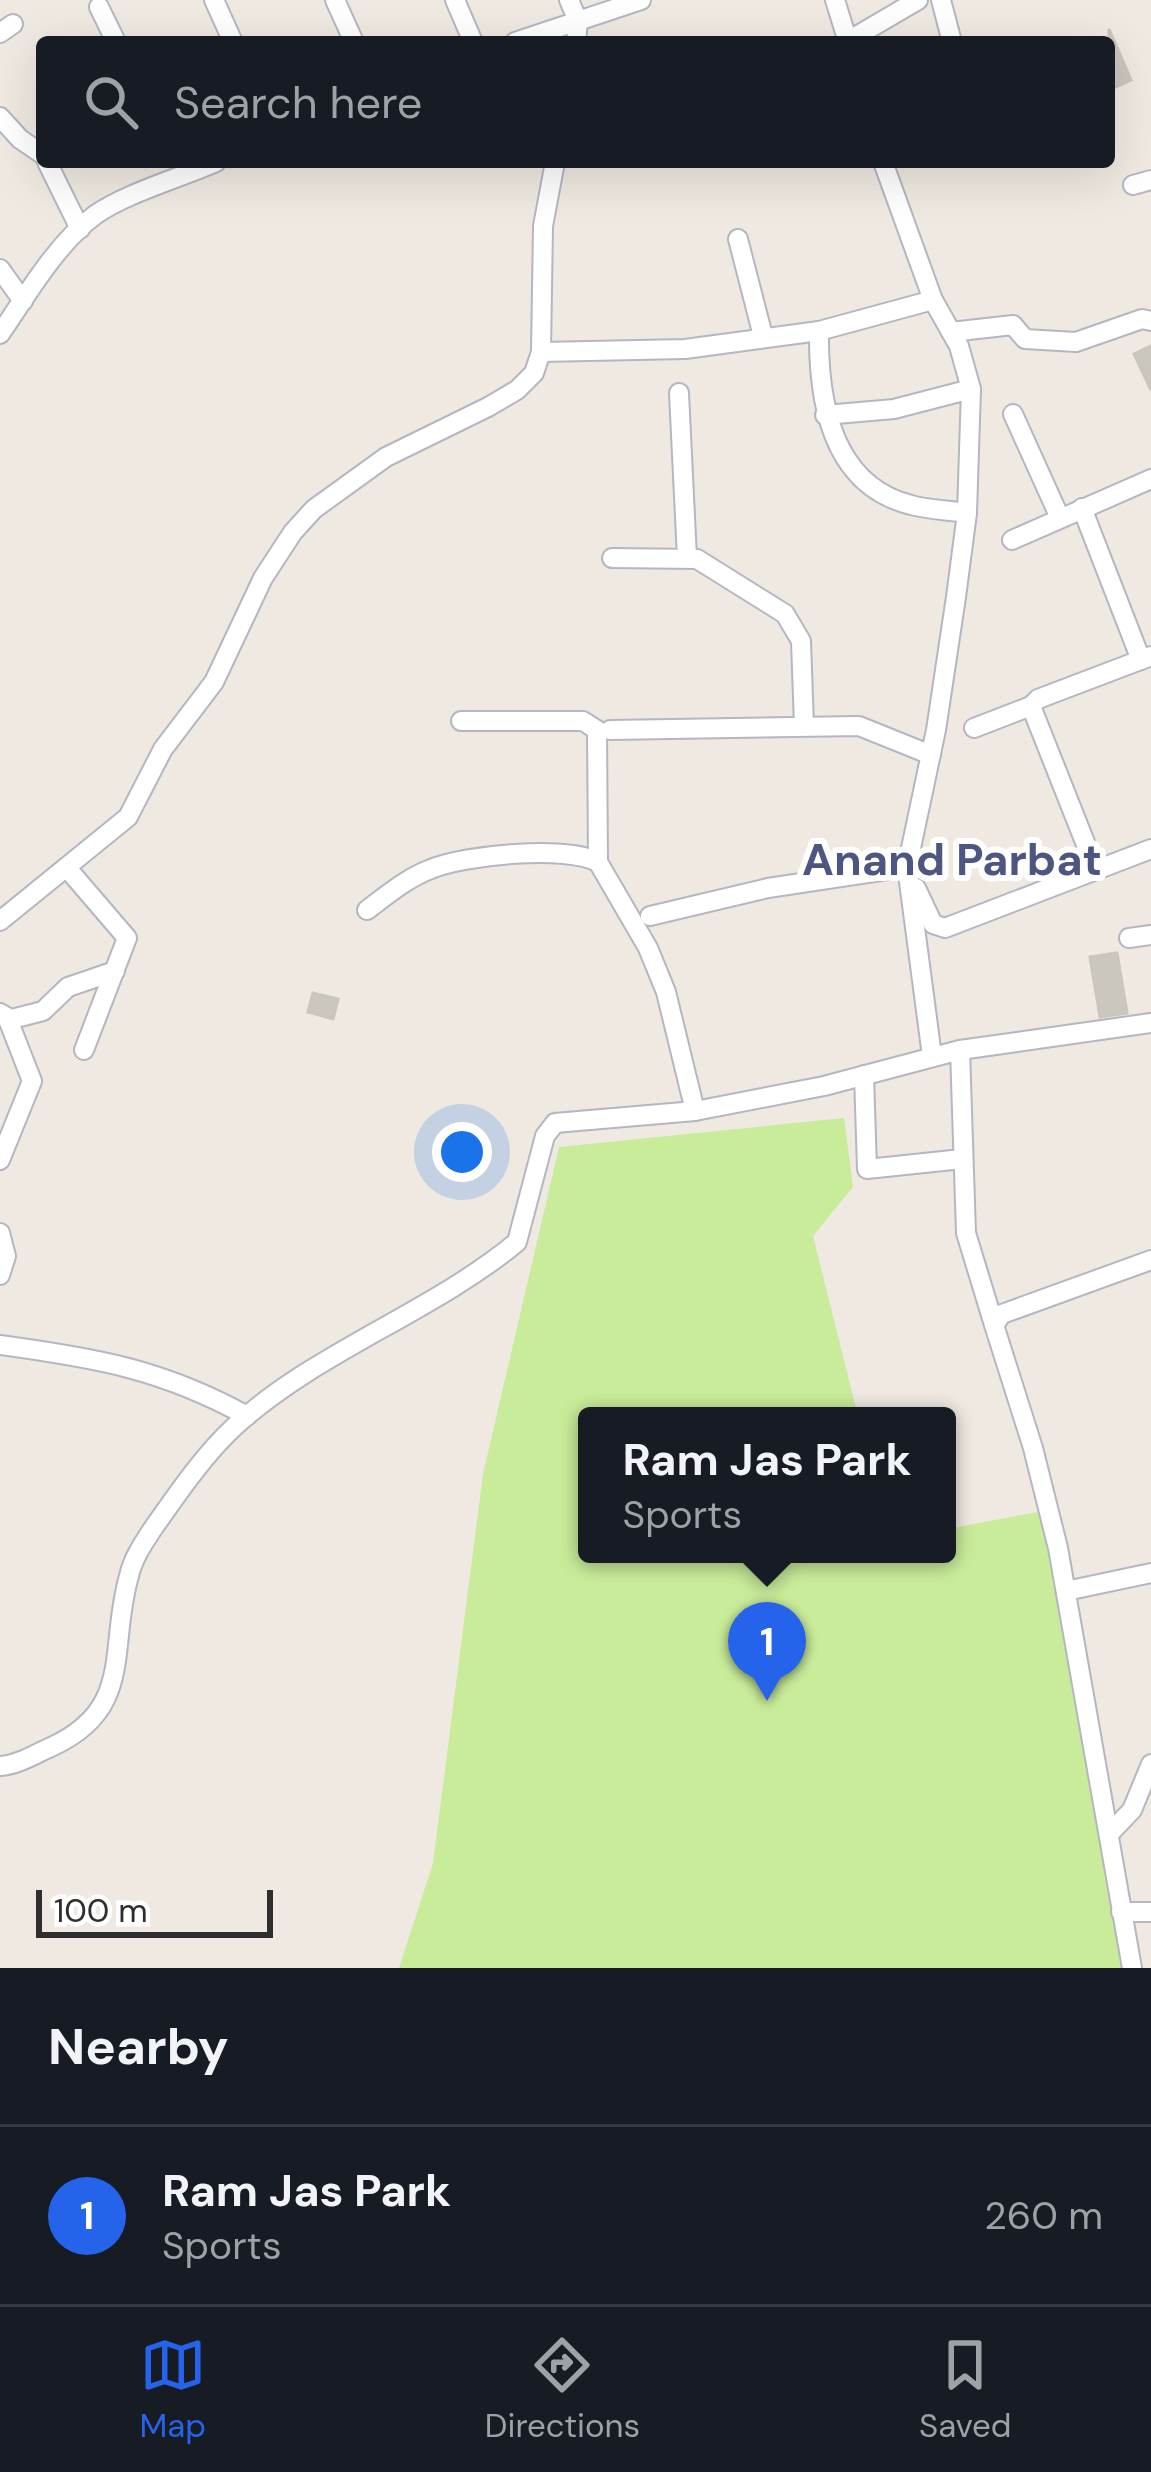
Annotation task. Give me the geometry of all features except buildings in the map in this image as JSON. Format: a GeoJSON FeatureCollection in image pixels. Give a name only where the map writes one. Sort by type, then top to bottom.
{"type":"FeatureCollection","features":[{"type":"Feature","properties":{"kind":"street"},"geometry":{"type":"LineString","coordinates":[[214,0],[230,36]]}},
{"type":"Feature","properties":{"kind":"street"},"geometry":{"type":"LineString","coordinates":[[335,0],[351,36]]}},
{"type":"Feature","properties":{"kind":"street"},"geometry":{"type":"LineString","coordinates":[[455,0],[470,36]]}},
{"type":"Feature","properties":{"kind":"street"},"geometry":{"type":"LineString","coordinates":[[569,0],[578,21],[577,36]]}},
{"type":"Feature","properties":{"kind":"street"},"geometry":{"type":"LineString","coordinates":[[533,36],[641,0]]}},
{"type":"Feature","properties":{"kind":"street"},"geometry":{"type":"LineString","coordinates":[[835,0],[846,36]]}},
{"type":"Feature","properties":{"kind":"street"},"geometry":{"type":"LineString","coordinates":[[858,36],[917,0]]}},
{"type":"Feature","properties":{"kind":"street"},"geometry":{"type":"LineString","coordinates":[[941,0],[950,36]]}},
{"type":"Feature","properties":{"kind":"street"},"geometry":{"type":"LineString","coordinates":[[99,7],[113,36]]}},
{"type":"Feature","properties":{"kind":"street"},"geometry":{"type":"LineString","coordinates":[[0,117],[36,150]]}},
{"type":"Feature","properties":{"kind":"street"},"geometry":{"type":"LineString","coordinates":[[50,168],[80,229]]}},
{"type":"Feature","properties":{"kind":"street"},"geometry":{"type":"LineString","coordinates":[[0,921],[128,817],[163,748],[214,682],[263,578],[314,509],[367,469],[517,390],[534,373],[541,352],[543,226],[554,168]]}},
{"type":"Feature","properties":{"kind":"street"},"geometry":{"type":"LineString","coordinates":[[885,168],[971,389],[967,513],[931,755],[908,870],[932,1056]]}},
{"type":"Feature","properties":{"kind":"street"},"geometry":{"type":"LineString","coordinates":[[0,334],[80,229],[106,208],[178,170]]}},
{"type":"Feature","properties":{"kind":"street"},"geometry":{"type":"LineString","coordinates":[[738,239],[763,337]]}},
{"type":"Feature","properties":{"kind":"street"},"geometry":{"type":"LineString","coordinates":[[0,269],[23,301]]}},
{"type":"Feature","properties":{"kind":"street"},"geometry":{"type":"LineString","coordinates":[[541,352],[662,351],[819,331],[933,300]]}},
{"type":"Feature","properties":{"kind":"street"},"geometry":{"type":"LineString","coordinates":[[951,332],[1013,325],[1025,340],[1076,342],[1142,319],[1151,321]]}},
{"type":"Feature","properties":{"kind":"street"},"geometry":{"type":"LineString","coordinates":[[819,331],[825,415],[838,445],[863,477],[911,505],[967,513]]}},
{"type":"Feature","properties":{"kind":"street"},"geometry":{"type":"LineString","coordinates":[[825,415],[894,409],[971,389]]}},
{"type":"Feature","properties":{"kind":"street"},"geometry":{"type":"LineString","coordinates":[[679,393],[687,558]]}},
{"type":"Feature","properties":{"kind":"street"},"geometry":{"type":"LineString","coordinates":[[1013,414],[1060,518]]}},
{"type":"Feature","properties":{"kind":"street"},"geometry":{"type":"LineString","coordinates":[[1012,539],[1151,479]]}},
{"type":"Feature","properties":{"kind":"street"},"geometry":{"type":"LineString","coordinates":[[974,728],[1146,657],[1082,508]]}},
{"type":"Feature","properties":{"kind":"street"},"geometry":{"type":"LineString","coordinates":[[612,558],[687,558],[718,569],[774,605],[792,623],[801,641],[804,726]]}},
{"type":"Feature","properties":{"kind":"street"},"geometry":{"type":"LineString","coordinates":[[1030,706],[1096,870]]}},
{"type":"Feature","properties":{"kind":"street"},"geometry":{"type":"LineString","coordinates":[[461,721],[584,721],[594,726],[598,736],[598,862],[648,948],[666,992],[695,1111]]}},
{"type":"Feature","properties":{"kind":"street"},"geometry":{"type":"LineString","coordinates":[[610,730],[860,726],[931,755]]}},
{"type":"Feature","properties":{"kind":"street"},"geometry":{"type":"LineString","coordinates":[[908,870],[933,924],[945,928],[1151,849]]}},
{"type":"Feature","properties":{"kind":"street"},"geometry":{"type":"LineString","coordinates":[[367,910],[417,875],[442,865],[565,853],[598,862]]}},
{"type":"Feature","properties":{"kind":"street"},"geometry":{"type":"LineString","coordinates":[[67,868],[128,938],[84,1050]]}},
{"type":"Feature","properties":{"kind":"street"},"geometry":{"type":"LineString","coordinates":[[650,916],[768,888],[908,870]]}},
{"type":"Feature","properties":{"kind":"street"},"geometry":{"type":"LineString","coordinates":[[0,903],[32,896]]}},
{"type":"Feature","properties":{"kind":"street"},"geometry":{"type":"LineString","coordinates":[[1129,938],[1151,935]]}},
{"type":"Feature","properties":{"kind":"street"},"geometry":{"type":"LineString","coordinates":[[0,1160],[32,1081],[4,1016],[43,1011],[68,987],[115,971]]}},
{"type":"Feature","properties":{"kind":"street"},"geometry":{"type":"LineString","coordinates":[[0,1766],[63,1741],[97,1715],[112,1690],[122,1606],[137,1554],[199,1467],[247,1417],[517,1241],[545,1136],[555,1123],[695,1111],[960,1050],[1151,1023]]}},
{"type":"Feature","properties":{"kind":"street"},"geometry":{"type":"LineString","coordinates":[[960,1050],[969,1252],[1044,1488],[1132,1968]]}},
{"type":"Feature","properties":{"kind":"street"},"geometry":{"type":"LineString","coordinates":[[864,1075],[867,1168],[962,1159]]}},
{"type":"Feature","properties":{"kind":"street"},"geometry":{"type":"LineString","coordinates":[[0,1233],[6,1256],[0,1275]]}},
{"type":"Feature","properties":{"kind":"street"},"geometry":{"type":"LineString","coordinates":[[994,1325],[1002,1314],[1151,1261]]}},
{"type":"Feature","properties":{"kind":"street"},"geometry":{"type":"LineString","coordinates":[[0,1345],[146,1370],[192,1387],[247,1417]]}},
{"type":"Feature","properties":{"kind":"street"},"geometry":{"type":"LineString","coordinates":[[1066,1591],[1151,1574]]}},
{"type":"Feature","properties":{"kind":"street"},"geometry":{"type":"LineString","coordinates":[[1109,1834],[1132,1810],[1151,1764]]}},
{"type":"Feature","properties":{"kind":"street"},"geometry":{"type":"LineString","coordinates":[[1120,1912],[1151,1912]]}},
{"type":"Feature","properties":{"kind":"green space"},"geometry":{"type":"Polygon","coordinates":[[[844,1118],[853,1187],[813,1236],[856,1407],[578,1407],[578,1563],[956,1563],[956,1527],[1048,1510],[1123,1968],[399,1968],[433,1863],[483,1474],[559,1147],[844,1118]]]}},
{"type":"Feature","properties":{"kind":"place","name":"Ram Jas Park"},"geometry":{"type":"Point","coordinates":[767,1701]}},
{"type":"Feature","properties":{"kind":"district","name":"Anand Parbat"},"geometry":{"type":"Point","coordinates":[952,859]}}]}
